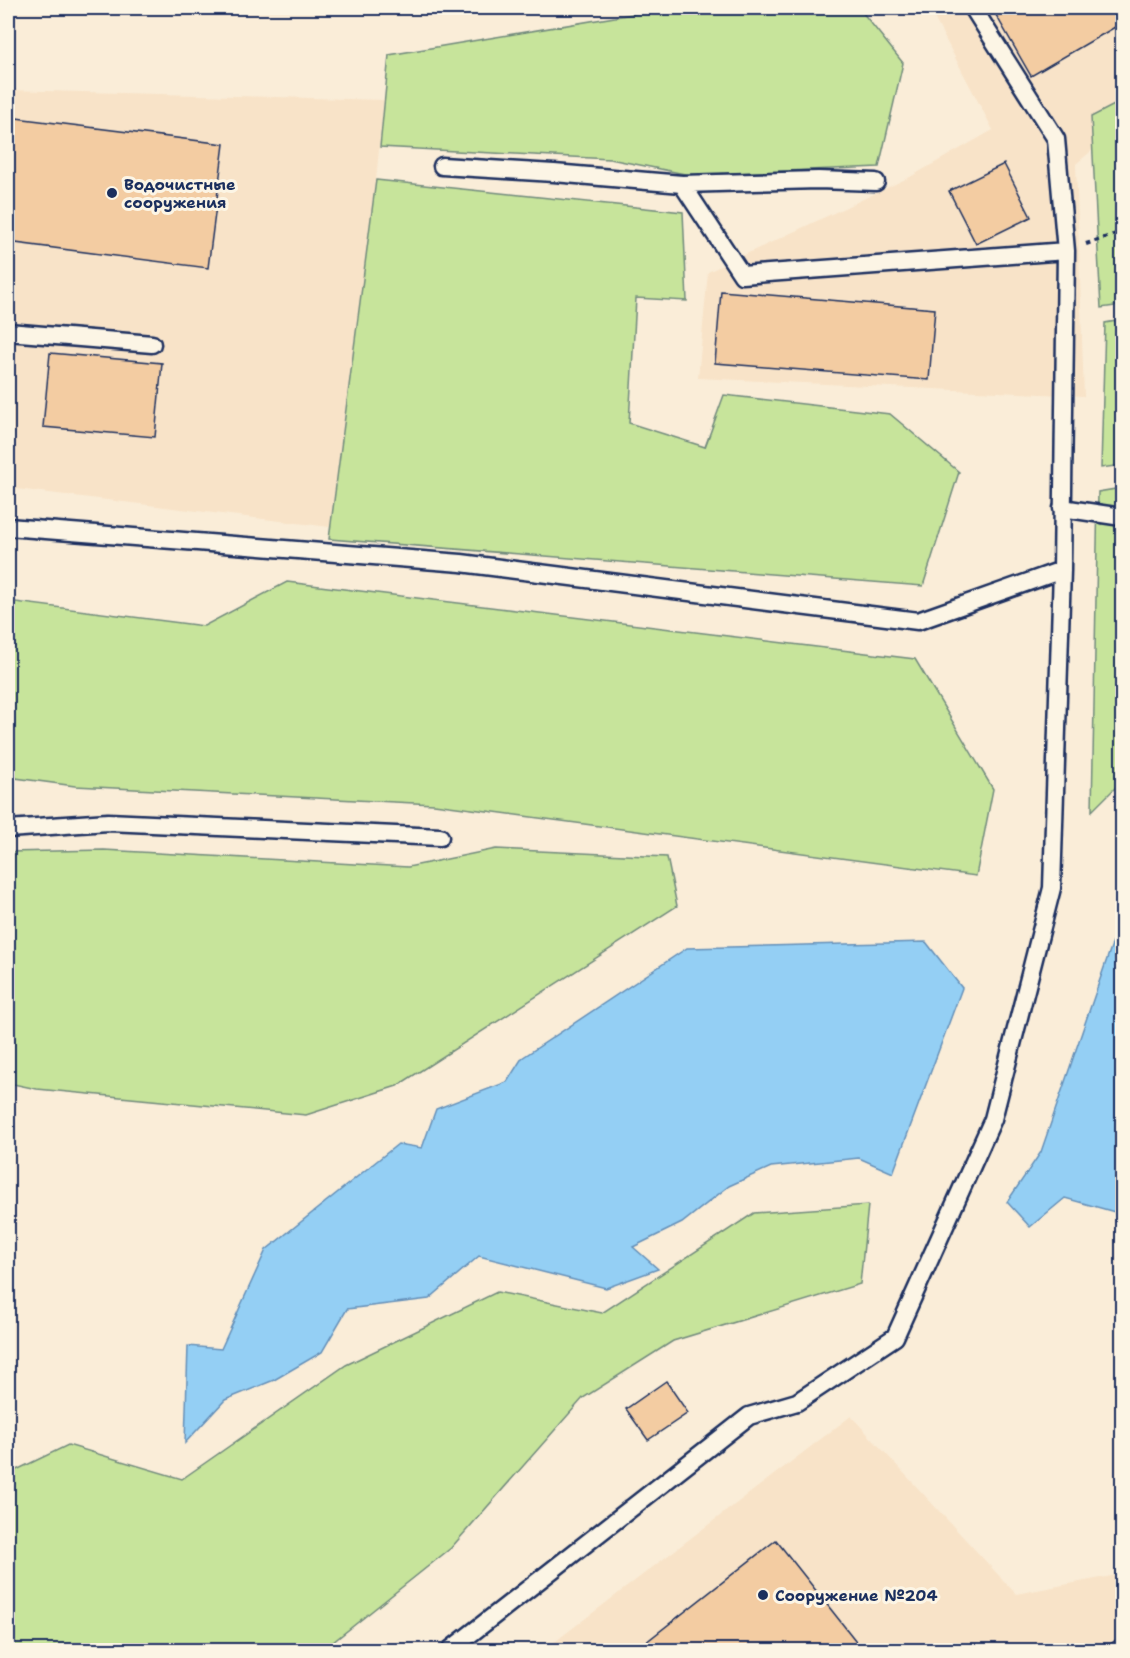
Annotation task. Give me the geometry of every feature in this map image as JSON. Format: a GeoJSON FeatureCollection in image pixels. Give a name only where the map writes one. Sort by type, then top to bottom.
{"type":"FeatureCollection","features":[{"type":"Feature","properties":{"kind":"lane"},"geometry":{"type":"LineString","coordinates":[[450,1650],[749,1416],[797,1402],[895,1336],[993,1119],[1052,888],[1062,570],[1066,251],[1056,140],[973,8]]}},
{"type":"Feature","properties":{"kind":"lane"},"geometry":{"type":"LineString","coordinates":[[442,166],[554,172],[682,184],[818,180],[876,183]]}},
{"type":"Feature","properties":{"kind":"lane"},"geometry":{"type":"LineString","coordinates":[[682,184],[742,275],[1066,251]]}},
{"type":"Feature","properties":{"kind":"lane"},"geometry":{"type":"LineString","coordinates":[[8,332],[152,344]]}},
{"type":"Feature","properties":{"kind":"lane"},"geometry":{"type":"LineString","coordinates":[[1062,508],[1122,516]]}},
{"type":"Feature","properties":{"kind":"lane"},"geometry":{"type":"LineString","coordinates":[[8,527],[461,563],[918,621],[1062,570]]}},
{"type":"Feature","properties":{"kind":"lane"},"geometry":{"type":"LineString","coordinates":[[8,829],[108,822],[440,837]]}},
{"type":"Feature","properties":{"kind":"path"},"geometry":{"type":"LineString","coordinates":[[1066,251],[1122,232]]}},
{"type":"Feature","properties":{"kind":"shaded area"},"geometry":{"type":"Polygon","coordinates":[[[929,8],[1122,8],[1122,125],[1076,164],[1084,396],[698,378],[708,272],[910,177],[993,130],[929,8]]]}},
{"type":"Feature","properties":{"kind":"shaded area"},"geometry":{"type":"Polygon","coordinates":[[[8,90],[384,100],[376,180],[330,527],[8,488],[8,90]]]}},
{"type":"Feature","properties":{"kind":"shaded area"},"geometry":{"type":"Polygon","coordinates":[[[851,1416],[1016,1594],[1122,1574],[1122,1650],[544,1650],[851,1416]]]}},
{"type":"Feature","properties":{"kind":"green space"},"geometry":{"type":"Polygon","coordinates":[[[668,8],[859,8],[903,63],[879,167],[690,175],[610,159],[380,147],[389,55],[668,8]]]}},
{"type":"Feature","properties":{"kind":"green space"},"geometry":{"type":"Polygon","coordinates":[[[1122,101],[1122,305],[1101,308],[1091,117],[1122,101]]]}},
{"type":"Feature","properties":{"kind":"green space"},"geometry":{"type":"Polygon","coordinates":[[[376,180],[683,212],[687,301],[636,298],[629,423],[705,447],[724,395],[890,414],[959,472],[923,586],[329,539],[376,180]]]}},
{"type":"Feature","properties":{"kind":"green space"},"geometry":{"type":"Polygon","coordinates":[[[1122,320],[1122,465],[1101,468],[1105,323],[1122,320]]]}},
{"type":"Feature","properties":{"kind":"green space"},"geometry":{"type":"Polygon","coordinates":[[[1122,488],[1122,781],[1092,811],[1098,492],[1122,488]]]}},
{"type":"Feature","properties":{"kind":"green space"},"geometry":{"type":"Polygon","coordinates":[[[287,582],[915,659],[993,789],[976,876],[434,804],[75,786],[8,777],[8,601],[204,626],[287,582]]]}},
{"type":"Feature","properties":{"kind":"green space"},"geometry":{"type":"Polygon","coordinates":[[[496,849],[667,857],[677,906],[397,1086],[306,1115],[37,1089],[8,1083],[8,852],[104,850],[408,867],[496,849]]]}},
{"type":"Feature","properties":{"kind":"green space"},"geometry":{"type":"Polygon","coordinates":[[[868,1205],[860,1284],[673,1341],[583,1398],[451,1548],[323,1650],[8,1650],[8,1474],[68,1445],[182,1479],[346,1365],[497,1292],[602,1313],[754,1213],[868,1205]]]}},
{"type":"Feature","properties":{"kind":"water"},"geometry":{"type":"Polygon","coordinates":[[[1122,915],[1122,1214],[1065,1198],[1030,1227],[1007,1202],[1041,1152],[1122,915]]]}},
{"type":"Feature","properties":{"kind":"water"},"geometry":{"type":"Polygon","coordinates":[[[926,942],[962,988],[893,1173],[859,1158],[771,1167],[729,1186],[682,1223],[633,1247],[658,1269],[606,1288],[479,1256],[429,1299],[347,1309],[322,1352],[274,1380],[225,1400],[185,1443],[188,1346],[221,1349],[266,1250],[398,1144],[422,1148],[436,1109],[507,1082],[522,1058],[687,948],[926,942]]]}},
{"type":"Feature","properties":{"kind":"building"},"geometry":{"type":"Polygon","coordinates":[[[992,8],[1122,8],[1122,23],[1031,76],[992,8]]]}},
{"type":"Feature","properties":{"kind":"building","name":"Водочистные сооружения"},"geometry":{"type":"Polygon","coordinates":[[[8,117],[224,144],[208,268],[8,242],[8,117]]]}},
{"type":"Feature","properties":{"kind":"building"},"geometry":{"type":"Polygon","coordinates":[[[1004,164],[1031,217],[976,244],[949,191],[1004,164]]]}},
{"type":"Feature","properties":{"kind":"building"},"geometry":{"type":"Polygon","coordinates":[[[721,291],[935,309],[929,380],[715,363],[721,291]]]}},
{"type":"Feature","properties":{"kind":"building"},"geometry":{"type":"Polygon","coordinates":[[[50,353],[162,363],[155,437],[43,427],[50,353]]]}},
{"type":"Feature","properties":{"kind":"building"},"geometry":{"type":"Polygon","coordinates":[[[666,1381],[688,1413],[648,1440],[626,1409],[666,1381]]]}},
{"type":"Feature","properties":{"kind":"building","name":"Сооружение №204"},"geometry":{"type":"Polygon","coordinates":[[[776,1540],[863,1650],[636,1650],[776,1540]]]}},
{"type":"Feature","properties":{"kind":"building"},"geometry":{"type":"Polygon","coordinates":[[[1121,1636],[1122,1650],[1103,1650],[1121,1636]]]}},
{"type":"Feature","properties":{"kind":"place","name":"Водочистные сооружения"},"geometry":{"type":"Point","coordinates":[112,193]}},
{"type":"Feature","properties":{"kind":"place","name":"Сооружение №204"},"geometry":{"type":"Point","coordinates":[763,1595]}}]}
